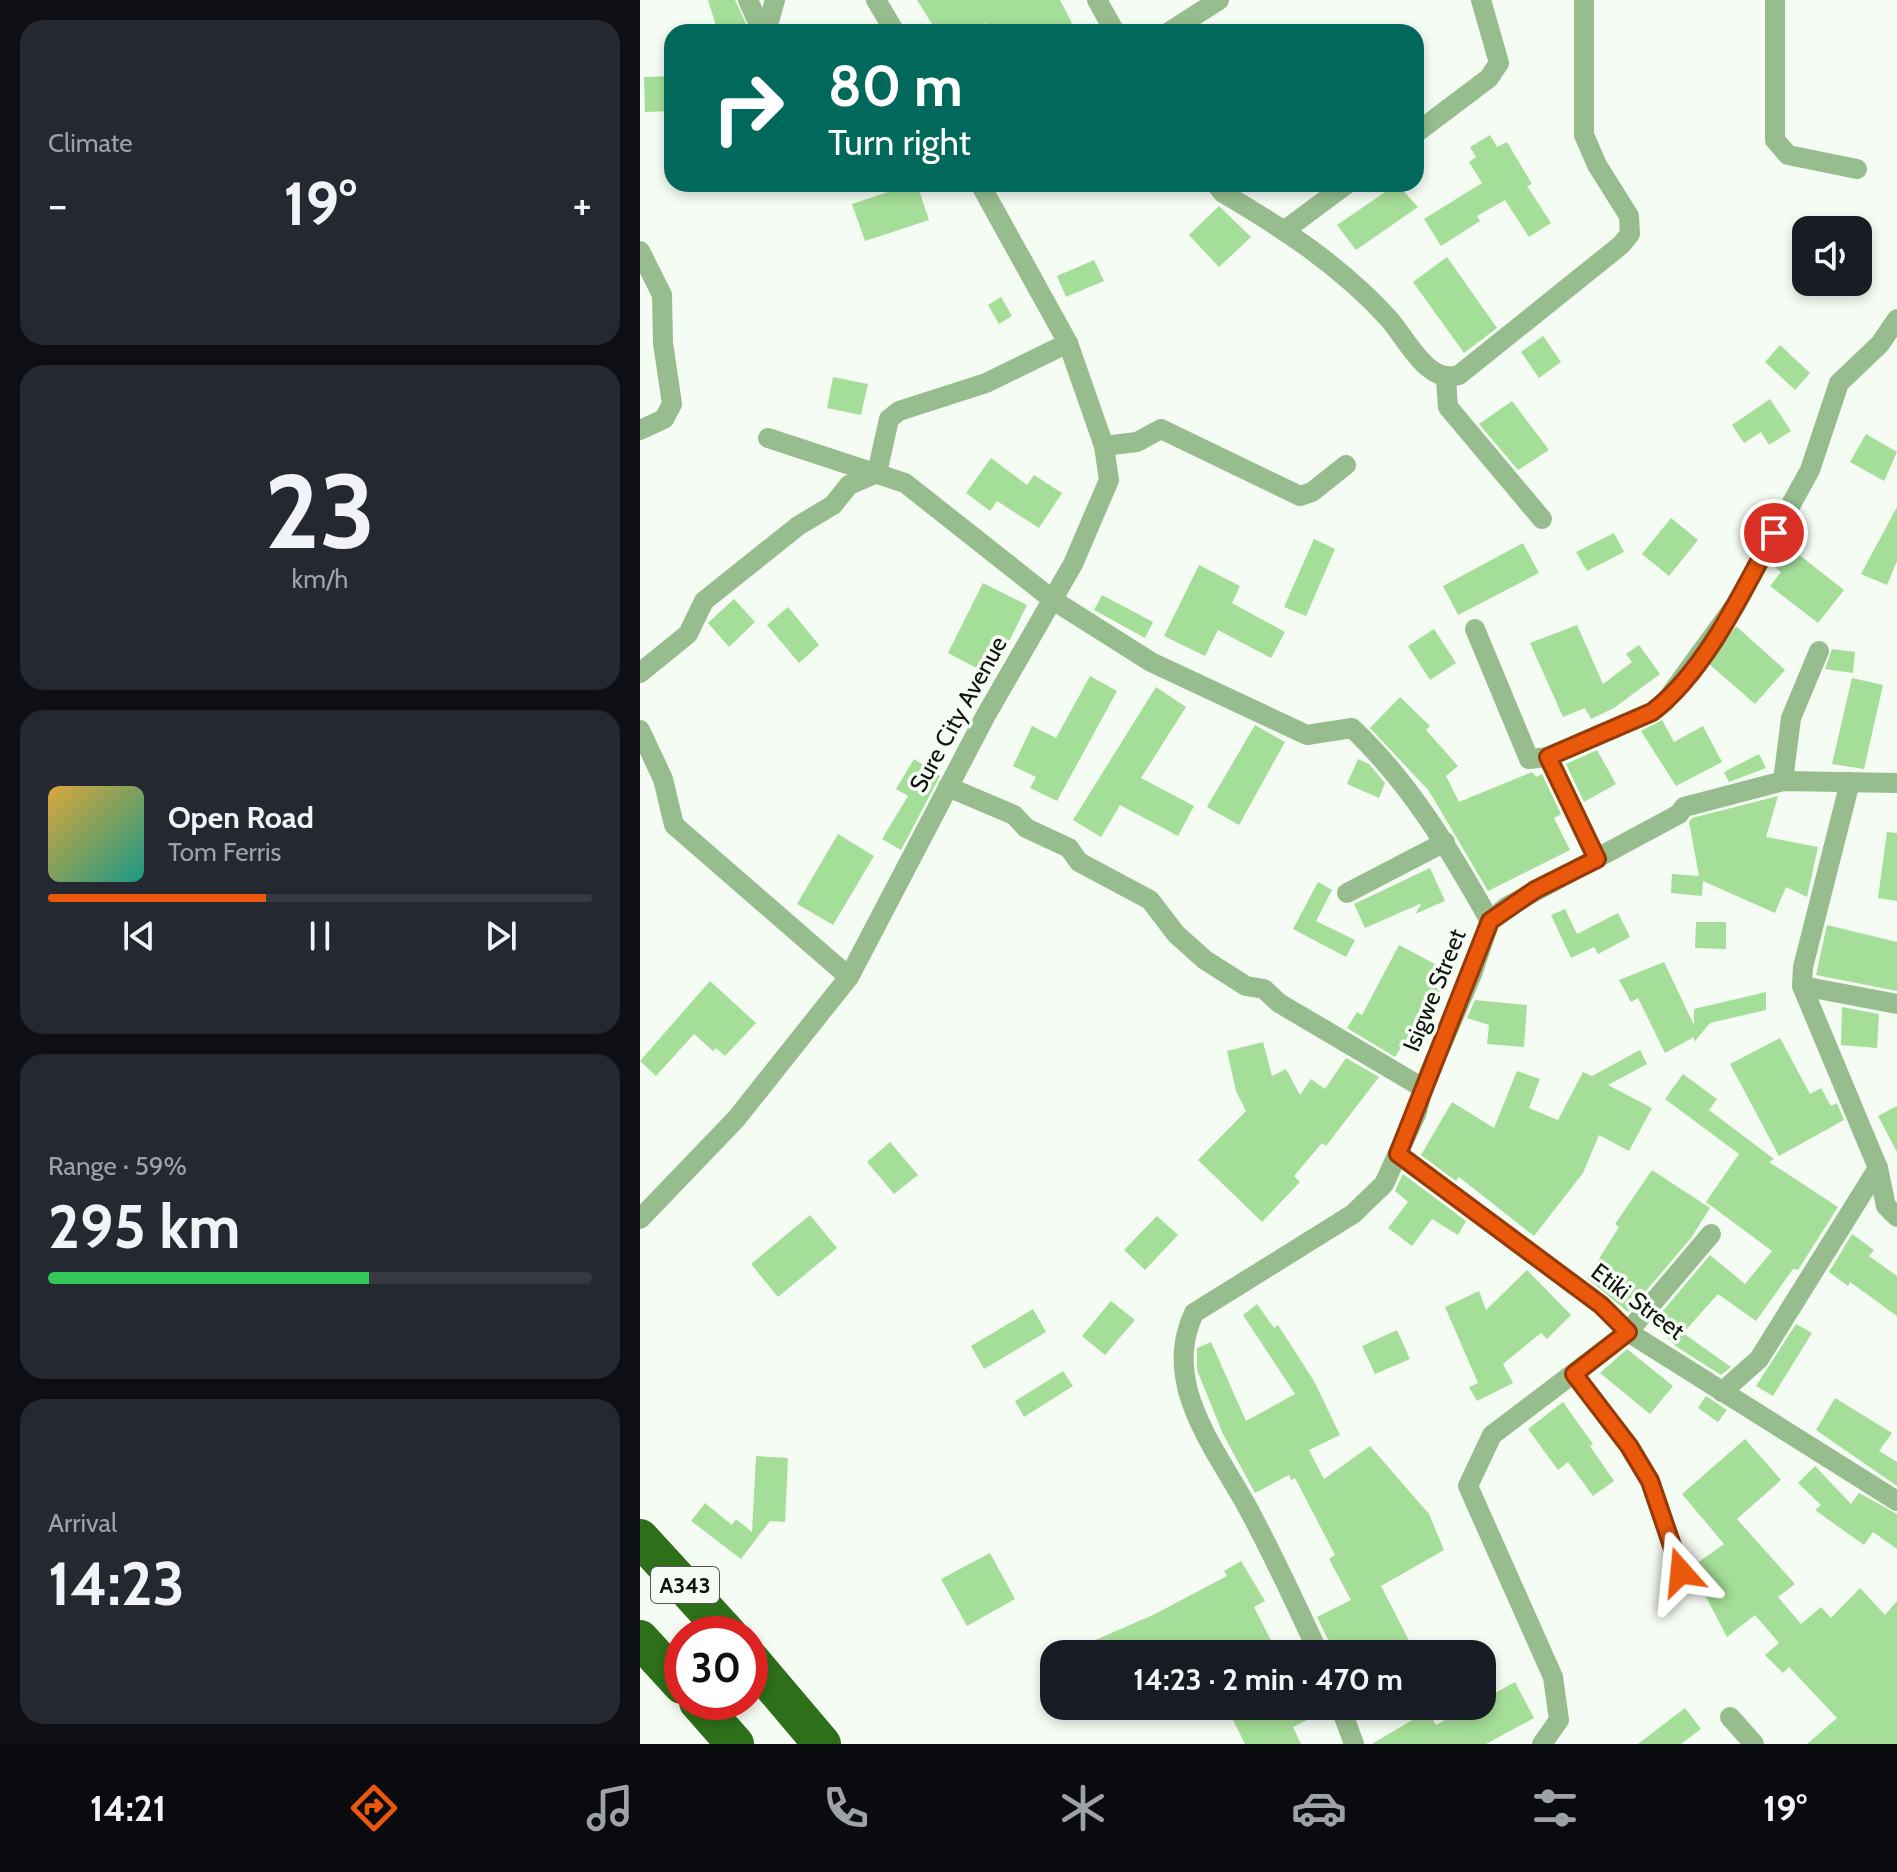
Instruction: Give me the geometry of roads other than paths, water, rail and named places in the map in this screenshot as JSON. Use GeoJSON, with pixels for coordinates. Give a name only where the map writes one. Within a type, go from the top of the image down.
{"type":"FeatureCollection","features":[{"type":"Feature","properties":{"kind":"highway","name":"A343"},"geometry":{"type":"LineString","coordinates":[[640,1538],[712,1616]]}},
{"type":"Feature","properties":{"kind":"highway"},"geometry":{"type":"LineString","coordinates":[[640,1639],[664,1665]]}},
{"type":"Feature","properties":{"kind":"highway"},"geometry":{"type":"LineString","coordinates":[[768,1680],[822,1744]]}},
{"type":"Feature","properties":{"kind":"highway"},"geometry":{"type":"LineString","coordinates":[[714,1720],[735,1744]]}},
{"type":"Feature","properties":{"kind":"street"},"geometry":{"type":"LineString","coordinates":[[757,17],[775,0]]}},
{"type":"Feature","properties":{"kind":"street"},"geometry":{"type":"LineString","coordinates":[[876,0],[890,24]]}},
{"type":"Feature","properties":{"kind":"street"},"geometry":{"type":"LineString","coordinates":[[1097,0],[1110,24]]}},
{"type":"Feature","properties":{"kind":"street"},"geometry":{"type":"LineString","coordinates":[[1182,24],[1219,0]]}},
{"type":"Feature","properties":{"kind":"street"},"geometry":{"type":"LineString","coordinates":[[1424,127],[1489,78],[1499,63],[1481,0]]}},
{"type":"Feature","properties":{"kind":"street"},"geometry":{"type":"LineString","coordinates":[[1222,192],[1285,230],[1358,285],[1411,344],[1431,373],[1446,379],[1459,375],[1621,245],[1630,234],[1629,216],[1597,165],[1584,135],[1584,0]]}},
{"type":"Feature","properties":{"kind":"street"},"geometry":{"type":"LineString","coordinates":[[1775,0],[1775,140],[1788,155],[1857,169]]}},
{"type":"Feature","properties":{"kind":"street","name":"Sure City Avenue"},"geometry":{"type":"LineString","coordinates":[[640,1219],[736,1119],[849,977],[948,787],[1088,536],[1109,480],[1104,446],[1068,343],[984,192]]}},
{"type":"Feature","properties":{"kind":"street"},"geometry":{"type":"LineString","coordinates":[[1285,230],[1336,192]]}},
{"type":"Feature","properties":{"kind":"street"},"geometry":{"type":"LineString","coordinates":[[640,251],[662,295],[662,335],[672,404],[664,419],[640,430]]}},
{"type":"Feature","properties":{"kind":"street"},"geometry":{"type":"LineString","coordinates":[[1475,629],[1525,756],[1533,760],[1548,757],[1652,712],[1688,674],[1736,604],[1810,470],[1839,383],[1880,344],[1897,319]]}},
{"type":"Feature","properties":{"kind":"street"},"geometry":{"type":"LineString","coordinates":[[877,473],[889,419],[899,411],[986,383],[1068,343]]}},
{"type":"Feature","properties":{"kind":"street"},"geometry":{"type":"LineString","coordinates":[[1446,379],[1448,407],[1542,519]]}},
{"type":"Feature","properties":{"kind":"street"},"geometry":{"type":"LineString","coordinates":[[1104,446],[1137,442],[1161,429],[1300,496],[1312,492],[1346,465]]}},
{"type":"Feature","properties":{"kind":"street"},"geometry":{"type":"LineString","coordinates":[[768,438],[905,483],[1053,600],[1151,662],[1307,735],[1352,728],[1391,764],[1445,842],[1490,921]]}},
{"type":"Feature","properties":{"kind":"street"},"geometry":{"type":"LineString","coordinates":[[640,673],[688,634],[704,601],[798,526],[833,505],[849,485],[877,473]]}},
{"type":"Feature","properties":{"kind":"street"},"geometry":{"type":"LineString","coordinates":[[1783,781],[1791,718],[1819,651]]}},
{"type":"Feature","properties":{"kind":"street"},"geometry":{"type":"LineString","coordinates":[[640,730],[663,779],[674,825],[849,977]]}},
{"type":"Feature","properties":{"kind":"street"},"geometry":{"type":"LineString","coordinates":[[1548,757],[1597,859]]}},
{"type":"Feature","properties":{"kind":"street","name":"Isigwe Street"},"geometry":{"type":"LineString","coordinates":[[1312,1640],[1250,1511],[1200,1425],[1183,1356],[1185,1332],[1194,1313],[1371,1200],[1384,1184],[1472,974],[1490,921],[1535,890],[1679,814],[1684,807],[1783,781],[1897,783]]}},
{"type":"Feature","properties":{"kind":"street"},"geometry":{"type":"LineString","coordinates":[[1850,782],[1803,967],[1802,986],[1878,1168],[1886,1206],[1897,1217]]}},
{"type":"Feature","properties":{"kind":"street"},"geometry":{"type":"LineString","coordinates":[[948,787],[1014,815],[1026,828],[1069,848],[1079,862],[1150,900],[1176,934],[1219,971],[1246,986],[1264,989],[1279,1003],[1423,1088]]}},
{"type":"Feature","properties":{"kind":"street"},"geometry":{"type":"LineString","coordinates":[[1347,893],[1445,842]]}},
{"type":"Feature","properties":{"kind":"street"},"geometry":{"type":"LineString","coordinates":[[1802,986],[1897,1004]]}},
{"type":"Feature","properties":{"kind":"street","name":"Etiki Street"},"geometry":{"type":"LineString","coordinates":[[1398,1154],[1601,1305],[1628,1332],[1897,1501]]}},
{"type":"Feature","properties":{"kind":"street"},"geometry":{"type":"LineString","coordinates":[[1722,1392],[1759,1359],[1878,1168]]}},
{"type":"Feature","properties":{"kind":"street"},"geometry":{"type":"LineString","coordinates":[[1542,1744],[1559,1720],[1553,1677],[1468,1486],[1492,1435],[1628,1332],[1711,1234]]}},
{"type":"Feature","properties":{"kind":"street"},"geometry":{"type":"LineString","coordinates":[[1574,1374],[1629,1446],[1650,1481],[1681,1572]]}},
{"type":"Feature","properties":{"kind":"street"},"geometry":{"type":"LineString","coordinates":[[1730,1717],[1754,1744]]}},
{"type":"Feature","properties":{"kind":"street"},"geometry":{"type":"LineString","coordinates":[[1345,1720],[1354,1744]]}}]}
